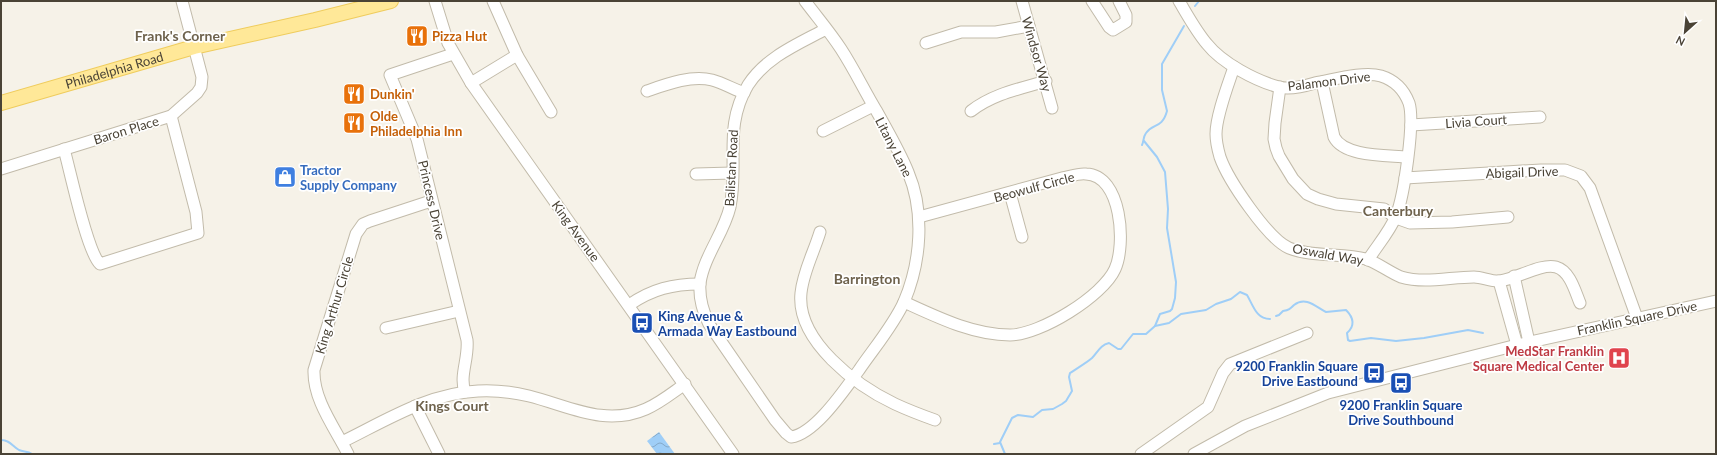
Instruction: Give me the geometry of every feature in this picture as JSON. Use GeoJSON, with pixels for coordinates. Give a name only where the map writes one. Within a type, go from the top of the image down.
{"type":"FeatureCollection","features":[{"type":"Feature","properties":{"kind":"main road","name":"Philadelphia Road"},"geometry":{"type":"LineString","coordinates":[[1,104],[194,47],[315,20],[391,1]]}},
{"type":"Feature","properties":{"kind":"street"},"geometry":{"type":"LineString","coordinates":[[182,1],[194,47]]}},
{"type":"Feature","properties":{"kind":"street","name":"King Avenue"},"geometry":{"type":"LineString","coordinates":[[435,1],[444,33],[471,83],[733,454]]}},
{"type":"Feature","properties":{"kind":"street"},"geometry":{"type":"LineString","coordinates":[[493,1],[517,55],[551,112]]}},
{"type":"Feature","properties":{"kind":"street","name":"Litany Lane"},"geometry":{"type":"LineString","coordinates":[[791,437],[798,436],[805,432],[816,422],[852,378],[883,335],[904,302],[915,265],[918,244],[919,217],[916,195],[909,173],[841,50],[805,1]]}},
{"type":"Feature","properties":{"kind":"street","name":"Windsor Way"},"geometry":{"type":"LineString","coordinates":[[1022,1],[1046,81],[1052,108]]}},
{"type":"Feature","properties":{"kind":"street"},"geometry":{"type":"LineString","coordinates":[[1092,1],[1109,27],[1113,30],[1126,22],[1126,15],[1119,1]]}},
{"type":"Feature","properties":{"kind":"street","name":"Palamon Drive"},"geometry":{"type":"LineString","coordinates":[[1179,1],[1207,46],[1215,54],[1244,73],[1280,87],[1372,75],[1382,76],[1392,81],[1401,89],[1407,98],[1410,110],[1411,125],[1401,203],[1396,218],[1368,260]]}},
{"type":"Feature","properties":{"kind":"street"},"geometry":{"type":"LineString","coordinates":[[926,43],[961,32],[996,32],[1029,26]]}},
{"type":"Feature","properties":{"kind":"street","name":"Balistan Road"},"geometry":{"type":"LineString","coordinates":[[791,437],[775,420],[712,329],[703,308],[700,284],[706,265],[727,217],[731,198],[733,126],[736,109],[755,76],[768,63],[826,28]]}},
{"type":"Feature","properties":{"kind":"street","name":"Baron Place"},"geometry":{"type":"LineString","coordinates":[[1,169],[171,116],[201,88],[202,77],[194,47]]}},
{"type":"Feature","properties":{"kind":"street","name":"Princess Drive"},"geometry":{"type":"LineString","coordinates":[[454,54],[390,75],[417,139],[468,349],[462,381],[465,392]]}},
{"type":"Feature","properties":{"kind":"street"},"geometry":{"type":"LineString","coordinates":[[471,83],[517,55]]}},
{"type":"Feature","properties":{"kind":"street","name":"Oswald Way"},"geometry":{"type":"LineString","coordinates":[[1234,67],[1217,122],[1216,142],[1220,157],[1225,167],[1251,207],[1277,240],[1290,248],[1368,260],[1402,277],[1414,279],[1474,277],[1500,281],[1551,266],[1556,267],[1567,274],[1580,303]]}},
{"type":"Feature","properties":{"kind":"street"},"geometry":{"type":"LineString","coordinates":[[647,91],[679,82],[703,79],[717,82],[744,93]]}},
{"type":"Feature","properties":{"kind":"street"},"geometry":{"type":"LineString","coordinates":[[971,111],[980,104],[997,96],[1046,81]]}},
{"type":"Feature","properties":{"kind":"street"},"geometry":{"type":"LineString","coordinates":[[1322,82],[1336,142],[1341,146],[1357,152],[1407,157]]}},
{"type":"Feature","properties":{"kind":"street"},"geometry":{"type":"LineString","coordinates":[[1280,87],[1275,123],[1276,148],[1278,156],[1300,188],[1307,194],[1336,204],[1379,208],[1389,212],[1396,218],[1417,224],[1508,217]]}},
{"type":"Feature","properties":{"kind":"street"},"geometry":{"type":"LineString","coordinates":[[823,131],[873,106]]}},
{"type":"Feature","properties":{"kind":"street"},"geometry":{"type":"LineString","coordinates":[[64,149],[88,240],[96,261],[100,264],[165,244],[198,233],[196,212],[171,116]]}},
{"type":"Feature","properties":{"kind":"street","name":"Livia Court"},"geometry":{"type":"LineString","coordinates":[[1411,125],[1540,117]]}},
{"type":"Feature","properties":{"kind":"street","name":"Abigail Drive"},"geometry":{"type":"LineString","coordinates":[[1405,178],[1541,170],[1565,170],[1581,176],[1590,188],[1637,318]]}},
{"type":"Feature","properties":{"kind":"street"},"geometry":{"type":"LineString","coordinates":[[696,174],[732,173]]}},
{"type":"Feature","properties":{"kind":"street","name":"Beowulf Circle"},"geometry":{"type":"LineString","coordinates":[[904,302],[956,324],[976,330],[1012,336],[1027,334],[1056,321],[1105,284],[1112,277],[1119,260],[1121,240],[1116,200],[1112,191],[1104,183],[1095,176],[1086,174],[1062,178],[919,217]]}},
{"type":"Feature","properties":{"kind":"street"},"geometry":{"type":"LineString","coordinates":[[1010,193],[1022,237]]}},
{"type":"Feature","properties":{"kind":"street","name":"King Arthur Circle"},"geometry":{"type":"LineString","coordinates":[[348,454],[317,392],[314,379],[314,370],[356,234],[363,224],[431,201]]}},
{"type":"Feature","properties":{"kind":"street"},"geometry":{"type":"LineString","coordinates":[[820,232],[804,278],[801,294],[801,307],[808,328],[832,359],[852,378],[874,393],[895,404],[935,420]]}},
{"type":"Feature","properties":{"kind":"street"},"geometry":{"type":"LineString","coordinates":[[1514,276],[1529,342]]}},
{"type":"Feature","properties":{"kind":"street"},"geometry":{"type":"LineString","coordinates":[[1500,281],[1517,345]]}},
{"type":"Feature","properties":{"kind":"street"},"geometry":{"type":"LineString","coordinates":[[629,305],[639,298],[661,288],[684,284],[700,284]]}},
{"type":"Feature","properties":{"kind":"street","name":"Franklin Square Drive"},"geometry":{"type":"LineString","coordinates":[[1194,454],[1245,426],[1318,396],[1375,380],[1529,342],[1716,301]]}},
{"type":"Feature","properties":{"kind":"street"},"geometry":{"type":"LineString","coordinates":[[386,328],[459,311]]}},
{"type":"Feature","properties":{"kind":"street"},"geometry":{"type":"LineString","coordinates":[[1140,454],[1208,407],[1223,373],[1230,364],[1307,333]]}},
{"type":"Feature","properties":{"kind":"street"},"geometry":{"type":"LineString","coordinates":[[342,442],[416,406],[436,398],[465,392],[511,392],[594,416],[614,417],[646,410],[685,384]]}},
{"type":"Feature","properties":{"kind":"street"},"geometry":{"type":"LineString","coordinates":[[416,406],[439,454]]}},
{"type":"Feature","properties":{"kind":"water"},"geometry":{"type":"Polygon","coordinates":[[[659,432],[675,454],[657,454],[647,441],[659,432]]]}},
{"type":"Feature","properties":{"kind":"waterway"},"geometry":{"type":"LineString","coordinates":[[1195,6],[1199,1]]}},
{"type":"Feature","properties":{"kind":"waterway"},"geometry":{"type":"LineString","coordinates":[[1142,145],[1146,133],[1163,121],[1165,117],[1167,111],[1162,90],[1162,64],[1184,26]]}},
{"type":"Feature","properties":{"kind":"waterway"},"geometry":{"type":"LineString","coordinates":[[1005,454],[1000,442],[1012,418],[1018,415],[1033,417],[1042,410],[1053,409],[1062,404],[1066,401],[1072,391],[1069,377],[1070,373],[1094,356],[1101,347],[1106,344],[1109,343],[1118,349],[1121,349],[1133,334],[1146,334],[1155,326],[1160,314],[1172,309],[1175,298],[1176,282],[1167,228],[1168,209],[1165,172],[1157,157],[1144,141]]}},
{"type":"Feature","properties":{"kind":"waterway"},"geometry":{"type":"LineString","coordinates":[[1155,326],[1169,323],[1181,314],[1206,310],[1216,304],[1231,299],[1240,292],[1247,295],[1253,307],[1261,317],[1270,319]]}},
{"type":"Feature","properties":{"kind":"waterway"},"geometry":{"type":"LineString","coordinates":[[1276,316],[1294,305],[1303,302],[1311,303],[1326,312],[1346,310],[1352,319],[1351,328],[1347,333],[1348,340],[1350,341],[1371,338],[1396,341],[1424,338],[1468,330],[1483,333]]}},
{"type":"Feature","properties":{"kind":"waterway"},"geometry":{"type":"LineString","coordinates":[[1,440],[9,442],[19,450],[32,454]]}},
{"type":"Feature","properties":{"kind":"waterway"},"geometry":{"type":"LineString","coordinates":[[994,444],[1000,443]]}},
{"type":"Feature","properties":{"kind":"place","name":"Pizza Hut"},"geometry":{"type":"Point","coordinates":[417,36]}},
{"type":"Feature","properties":{"kind":"place","name":"Dunkin'"},"geometry":{"type":"Point","coordinates":[354,94]}},
{"type":"Feature","properties":{"kind":"place","name":"Olde Philadelphia Inn"},"geometry":{"type":"Point","coordinates":[354,123]}},
{"type":"Feature","properties":{"kind":"place","name":"Tractor Supply Company"},"geometry":{"type":"Point","coordinates":[285,177]}},
{"type":"Feature","properties":{"kind":"place","name":"King Avenue & Armada Way Eastbound"},"geometry":{"type":"Point","coordinates":[642,323]}},
{"type":"Feature","properties":{"kind":"place","name":"MedStar Franklin Square Medical Center"},"geometry":{"type":"Point","coordinates":[1619,358]}},
{"type":"Feature","properties":{"kind":"place","name":"9200 Franklin Square Drive Eastbound"},"geometry":{"type":"Point","coordinates":[1374,373]}},
{"type":"Feature","properties":{"kind":"place","name":"9200 Franklin Square Drive Southbound"},"geometry":{"type":"Point","coordinates":[1401,383]}},
{"type":"Feature","properties":{"kind":"district","name":"Frank's Corner"},"geometry":{"type":"Point","coordinates":[180,36]}},
{"type":"Feature","properties":{"kind":"district","name":"Canterbury"},"geometry":{"type":"Point","coordinates":[1398,211]}},
{"type":"Feature","properties":{"kind":"district","name":"Barrington"},"geometry":{"type":"Point","coordinates":[867,279]}},
{"type":"Feature","properties":{"kind":"district","name":"Kings Court"},"geometry":{"type":"Point","coordinates":[452,406]}}]}
